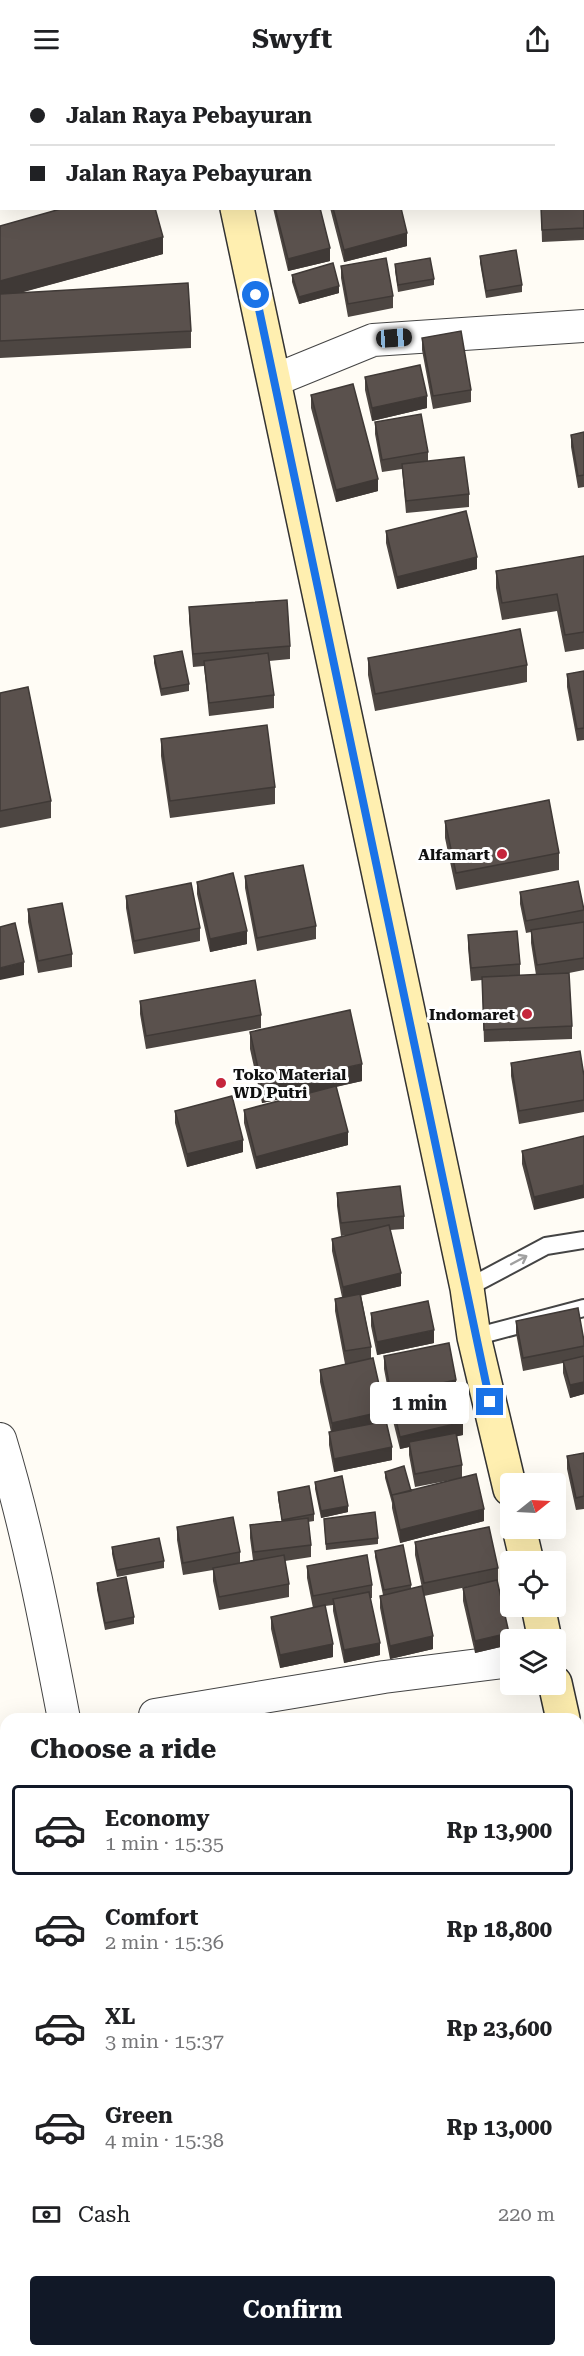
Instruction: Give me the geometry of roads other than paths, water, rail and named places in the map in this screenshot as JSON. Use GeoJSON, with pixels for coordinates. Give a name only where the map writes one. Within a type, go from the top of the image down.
{"type":"FeatureCollection","features":[{"type":"Feature","properties":{"kind":"main road"},"geometry":{"type":"LineString","coordinates":[[237,210],[275,380],[355,772],[467,1288],[474,1337],[506,1473]]}},
{"type":"Feature","properties":{"kind":"main road"},"geometry":{"type":"LineString","coordinates":[[558,1695],[562,1713]]}},
{"type":"Feature","properties":{"kind":"street"},"geometry":{"type":"LineString","coordinates":[[275,380],[373,340],[584,326]]}},
{"type":"Feature","properties":{"kind":"street"},"geometry":{"type":"LineString","coordinates":[[0,1439],[17,1496],[36,1577],[63,1713]]}},
{"type":"Feature","properties":{"kind":"street"},"geometry":{"type":"LineString","coordinates":[[167,1713],[384,1677],[500,1663]]}},
{"type":"Feature","properties":{"kind":"lane"},"geometry":{"type":"LineString","coordinates":[[467,1288],[546,1246],[584,1240]]}},
{"type":"Feature","properties":{"kind":"lane"},"geometry":{"type":"LineString","coordinates":[[474,1337],[584,1308]]}},
{"type":"Feature","properties":{"kind":"place","name":"Alfamart"},"geometry":{"type":"Point","coordinates":[502,854]}},
{"type":"Feature","properties":{"kind":"place","name":"Indomaret"},"geometry":{"type":"Point","coordinates":[527,1014]}},
{"type":"Feature","properties":{"kind":"place","name":"Toko Material WD Putri"},"geometry":{"type":"Point","coordinates":[221,1083]}}]}
